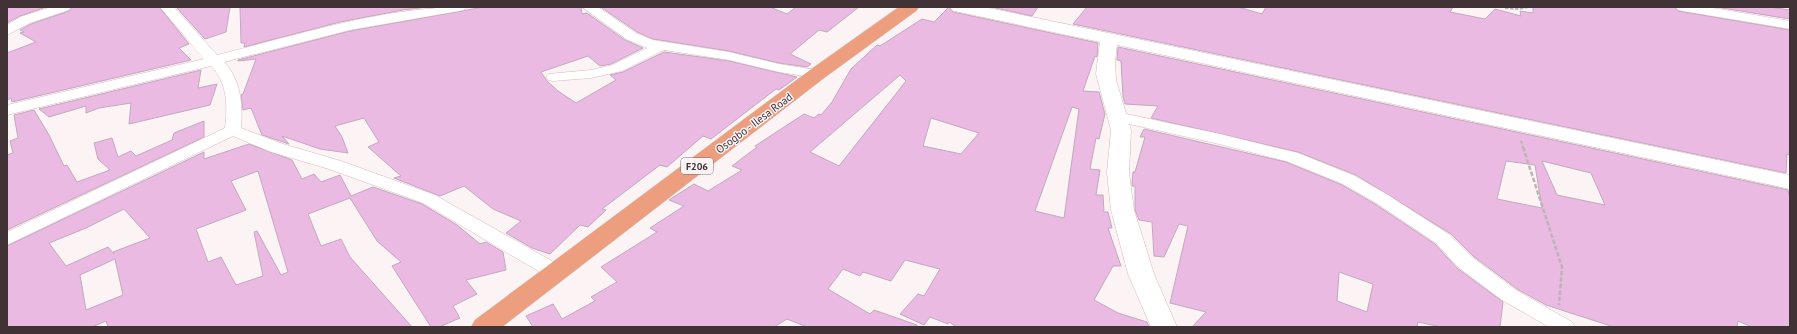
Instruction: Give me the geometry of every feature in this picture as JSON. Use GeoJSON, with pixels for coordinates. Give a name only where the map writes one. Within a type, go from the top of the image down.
{"type":"FeatureCollection","features":[{"type":"Feature","properties":{"kind":"main road","name":"Osogbo - Ilesa Road"},"geometry":{"type":"LineString","coordinates":[[484,327],[818,74],[910,7]]}},
{"type":"Feature","properties":{"kind":"main road"},"geometry":{"type":"LineString","coordinates":[[958,7],[1516,123],[1790,182]]}},
{"type":"Feature","properties":{"kind":"main road"},"geometry":{"type":"LineString","coordinates":[[1110,38],[1105,58],[1108,85],[1121,131],[1118,174],[1128,230],[1155,311],[1164,327]]}},
{"type":"Feature","properties":{"kind":"street"},"geometry":{"type":"LineString","coordinates":[[7,31],[25,20],[64,7]]}},
{"type":"Feature","properties":{"kind":"street"},"geometry":{"type":"LineString","coordinates":[[167,7],[223,70],[230,84],[235,109],[233,130]]}},
{"type":"Feature","properties":{"kind":"street"},"geometry":{"type":"LineString","coordinates":[[7,110],[137,80],[350,26],[459,7]]}},
{"type":"Feature","properties":{"kind":"street"},"geometry":{"type":"LineString","coordinates":[[589,7],[631,36],[660,47],[728,56],[779,68],[818,74]]}},
{"type":"Feature","properties":{"kind":"street"},"geometry":{"type":"LineString","coordinates":[[1683,7],[1790,25]]}},
{"type":"Feature","properties":{"kind":"street"},"geometry":{"type":"LineString","coordinates":[[7,21],[25,20]]}},
{"type":"Feature","properties":{"kind":"street"},"geometry":{"type":"LineString","coordinates":[[553,77],[591,74],[617,68],[660,47]]}},
{"type":"Feature","properties":{"kind":"street"},"geometry":{"type":"LineString","coordinates":[[1117,117],[1220,139],[1292,157],[1349,180],[1382,199],[1443,239],[1465,262],[1509,295],[1561,325]]}},
{"type":"Feature","properties":{"kind":"street"},"geometry":{"type":"LineString","coordinates":[[7,239],[233,130],[277,148],[335,165],[428,199],[557,273]]}},
{"type":"Feature","properties":{"kind":"path"},"geometry":{"type":"LineString","coordinates":[[1505,8],[1518,9],[1529,7]]}},
{"type":"Feature","properties":{"kind":"path"},"geometry":{"type":"LineString","coordinates":[[1516,123],[1562,267],[1561,325]]}},
{"type":"Feature","properties":{"kind":"building"},"geometry":{"type":"Polygon","coordinates":[[[7,7],[46,7],[20,16],[7,23],[7,7]]]}},
{"type":"Feature","properties":{"kind":"building"},"geometry":{"type":"Polygon","coordinates":[[[72,7],[159,7],[189,44],[179,48],[191,60],[12,102],[11,98],[7,100],[7,53],[36,42],[20,33],[24,32],[20,30],[31,24],[69,11],[72,7]]]}},
{"type":"Feature","properties":{"kind":"building"},"geometry":{"type":"Polygon","coordinates":[[[176,7],[230,7],[226,32],[205,39],[176,7]]]}},
{"type":"Feature","properties":{"kind":"building"},"geometry":{"type":"Polygon","coordinates":[[[240,7],[428,7],[403,10],[340,22],[244,47],[245,43],[241,43],[240,7]]]}},
{"type":"Feature","properties":{"kind":"building"},"geometry":{"type":"Polygon","coordinates":[[[484,7],[581,7],[582,14],[587,13],[625,40],[643,48],[611,64],[600,66],[588,56],[541,72],[547,81],[558,91],[576,103],[616,80],[610,75],[623,72],[664,52],[729,61],[797,77],[779,90],[776,89],[711,139],[703,136],[667,167],[660,165],[602,209],[606,210],[588,227],[580,225],[550,254],[532,248],[506,233],[521,221],[493,209],[464,186],[440,196],[394,178],[401,176],[368,147],[379,142],[364,118],[335,126],[342,137],[348,153],[320,149],[282,136],[289,144],[262,135],[251,108],[243,110],[241,95],[243,94],[256,59],[238,60],[350,31],[484,7]]]}},
{"type":"Feature","properties":{"kind":"building"},"geometry":{"type":"Polygon","coordinates":[[[770,7],[787,14],[796,7],[859,7],[827,32],[819,30],[790,54],[811,64],[807,67],[779,63],[729,51],[653,39],[637,32],[602,8],[770,7]]]}},
{"type":"Feature","properties":{"kind":"building"},"geometry":{"type":"Polygon","coordinates":[[[949,7],[953,12],[1098,43],[1097,57],[1095,56],[1083,91],[1099,92],[1105,114],[1099,139],[1096,138],[1090,169],[1100,170],[1096,195],[1103,195],[1104,212],[1108,212],[1112,228],[1108,228],[1121,266],[1113,266],[1094,300],[1118,313],[1147,322],[1149,327],[957,327],[949,322],[948,324],[930,317],[924,325],[900,314],[918,294],[924,296],[940,269],[905,260],[891,281],[863,272],[860,276],[843,269],[828,289],[870,314],[874,310],[917,325],[917,327],[807,327],[787,319],[774,327],[533,327],[526,316],[553,304],[562,319],[595,301],[591,297],[617,282],[601,267],[657,232],[650,228],[684,206],[669,200],[694,184],[708,191],[742,170],[732,166],[757,147],[755,146],[804,114],[814,118],[819,114],[821,115],[832,102],[851,69],[877,45],[880,46],[922,19],[934,22],[949,7]],[[900,75],[810,152],[839,166],[906,81],[900,75]],[[1072,107],[1035,211],[1064,218],[1079,109],[1072,107]],[[931,118],[923,146],[961,154],[979,133],[931,118]]]}},
{"type":"Feature","properties":{"kind":"building"},"geometry":{"type":"Polygon","coordinates":[[[991,7],[1038,7],[1032,16],[991,7]]]}},
{"type":"Feature","properties":{"kind":"building"},"geometry":{"type":"Polygon","coordinates":[[[1087,7],[1238,7],[1262,14],[1266,7],[1453,7],[1450,12],[1485,19],[1495,9],[1521,16],[1520,11],[1533,13],[1533,7],[1675,7],[1678,11],[1790,30],[1790,155],[1787,154],[1786,173],[1073,24],[1087,7]]]}},
{"type":"Feature","properties":{"kind":"building"},"geometry":{"type":"Polygon","coordinates":[[[1716,7],[1769,7],[1790,10],[1790,19],[1716,7]]]}},
{"type":"Feature","properties":{"kind":"building"},"geometry":{"type":"Polygon","coordinates":[[[1118,47],[1788,190],[1790,199],[1790,327],[1752,327],[1738,321],[1737,327],[1614,327],[1546,305],[1517,289],[1473,256],[1451,234],[1356,175],[1298,152],[1151,118],[1158,106],[1125,104],[1123,97],[1121,61],[1117,60],[1118,47]],[[1506,161],[1497,199],[1542,208],[1535,165],[1506,161]],[[1542,161],[1557,195],[1605,205],[1591,173],[1542,161]]]}},
{"type":"Feature","properties":{"kind":"building"},"geometry":{"type":"Polygon","coordinates":[[[201,70],[198,88],[217,84],[210,105],[129,124],[131,103],[99,108],[86,113],[86,106],[49,117],[39,109],[201,70]]]}},
{"type":"Feature","properties":{"kind":"building"},"geometry":{"type":"Polygon","coordinates":[[[34,110],[49,135],[64,166],[67,165],[77,182],[110,170],[98,159],[94,143],[112,138],[118,157],[131,151],[136,156],[172,140],[174,133],[204,121],[204,137],[7,230],[7,155],[13,153],[10,141],[18,138],[14,115],[34,110]]]}},
{"type":"Feature","properties":{"kind":"building"},"geometry":{"type":"Polygon","coordinates":[[[1144,129],[1286,162],[1342,185],[1375,204],[1435,244],[1457,268],[1503,302],[1500,327],[1441,327],[1418,322],[1417,327],[1192,327],[1206,312],[1170,303],[1188,226],[1179,224],[1164,257],[1154,256],[1152,222],[1139,220],[1135,210],[1135,186],[1132,186],[1133,172],[1135,172],[1145,137],[1140,137],[1144,129]],[[1339,272],[1337,301],[1367,312],[1373,284],[1339,272]]]}},
{"type":"Feature","properties":{"kind":"building"},"geometry":{"type":"Polygon","coordinates":[[[249,144],[292,160],[302,179],[314,174],[321,182],[340,175],[351,196],[373,187],[422,204],[457,225],[480,244],[486,242],[503,252],[506,270],[466,280],[477,294],[453,306],[460,318],[439,327],[431,327],[392,266],[401,262],[377,241],[350,198],[308,214],[321,246],[341,239],[350,257],[412,327],[108,327],[106,321],[92,327],[7,327],[7,246],[204,152],[204,159],[249,144]],[[258,171],[231,181],[246,210],[196,229],[208,262],[221,257],[236,285],[263,276],[254,232],[257,231],[281,275],[288,272],[258,171]],[[124,209],[86,228],[49,243],[66,266],[108,247],[114,254],[113,252],[150,238],[124,209]],[[115,259],[80,275],[86,310],[123,295],[115,259]]]}}]}
